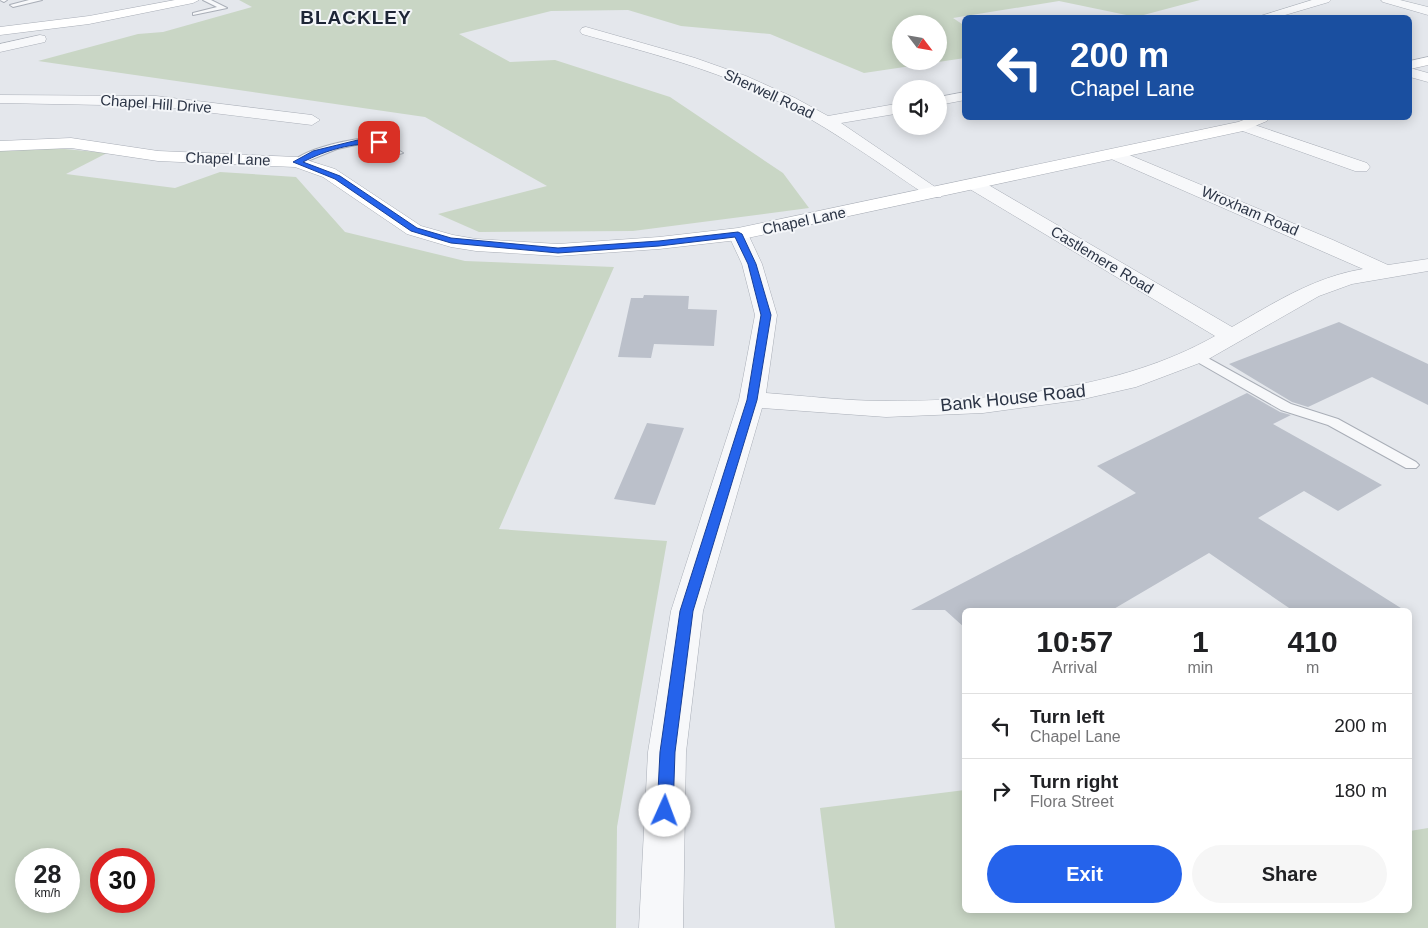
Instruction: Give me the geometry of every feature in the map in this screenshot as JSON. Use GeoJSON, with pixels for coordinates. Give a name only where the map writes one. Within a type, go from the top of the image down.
{"type":"FeatureCollection","features":[{"type":"Feature","properties":{"kind":"street"},"geometry":{"type":"LineString","coordinates":[[0,31],[90,20],[193,0]]}},
{"type":"Feature","properties":{"kind":"street"},"geometry":{"type":"LineString","coordinates":[[1271,15],[1325,0]]}},
{"type":"Feature","properties":{"kind":"street"},"geometry":{"type":"LineString","coordinates":[[1387,0],[1428,11]]}},
{"type":"Feature","properties":{"kind":"street"},"geometry":{"type":"LineString","coordinates":[[25,28],[25,30],[52,45]]}},
{"type":"Feature","properties":{"kind":"street","name":"Sherwell Road"},"geometry":{"type":"LineString","coordinates":[[586,31],[702,65],[750,82],[826,121],[935,192]]}},
{"type":"Feature","properties":{"kind":"street"},"geometry":{"type":"LineString","coordinates":[[0,48],[40,39]]}},
{"type":"Feature","properties":{"kind":"street"},"geometry":{"type":"LineString","coordinates":[[1412,65],[1428,61]]}},
{"type":"Feature","properties":{"kind":"street"},"geometry":{"type":"LineString","coordinates":[[1412,73],[1428,78]]}},
{"type":"Feature","properties":{"kind":"street"},"geometry":{"type":"LineString","coordinates":[[947,99],[962,97]]}},
{"type":"Feature","properties":{"kind":"street","name":"Chapel Hill Drive"},"geometry":{"type":"LineString","coordinates":[[0,99],[156,100],[312,120]]}},
{"type":"Feature","properties":{"kind":"street"},"geometry":{"type":"LineString","coordinates":[[826,121],[892,110]]}},
{"type":"Feature","properties":{"kind":"street","name":"Chapel Lane"},"geometry":{"type":"LineString","coordinates":[[0,146],[71,143],[158,156],[297,162],[338,178],[414,230],[451,241],[558,250],[659,244],[738,234],[1243,126],[1256,120]]}},
{"type":"Feature","properties":{"kind":"street"},"geometry":{"type":"LineString","coordinates":[[1243,126],[1361,167]]}},
{"type":"Feature","properties":{"kind":"street","name":"Wroxham Road"},"geometry":{"type":"LineString","coordinates":[[1115,154],[1326,244],[1383,271]]}},
{"type":"Feature","properties":{"kind":"street","name":"Castlemere Road"},"geometry":{"type":"LineString","coordinates":[[974,184],[1231,336]]}},
{"type":"Feature","properties":{"kind":"street"},"geometry":{"type":"LineString","coordinates":[[661,928],[667,752],[687,611],[752,400],[766,315],[752,264],[738,234]]}},
{"type":"Feature","properties":{"kind":"street","name":"Bank House Road"},"geometry":{"type":"LineString","coordinates":[[752,400],[886,409],[983,405],[1054,398],[1127,382],[1197,356],[1312,292],[1348,278],[1428,264]]}},
{"type":"Feature","properties":{"kind":"lane"},"geometry":{"type":"LineString","coordinates":[[2,0],[16,8]]}},
{"type":"Feature","properties":{"kind":"lane"},"geometry":{"type":"LineString","coordinates":[[5,9],[16,8],[39,0]]}},
{"type":"Feature","properties":{"kind":"lane"},"geometry":{"type":"LineString","coordinates":[[195,14],[224,8],[206,0]]}},
{"type":"Feature","properties":{"kind":"lane"},"geometry":{"type":"LineString","coordinates":[[297,162],[315,153],[366,140],[379,142],[398,153]]}},
{"type":"Feature","properties":{"kind":"lane"},"geometry":{"type":"LineString","coordinates":[[1197,356],[1286,407],[1333,422],[1411,465]]}},
{"type":"Feature","properties":{"kind":"green space"},"geometry":{"type":"Polygon","coordinates":[[[239,0],[1200,0],[1144,15],[1126,15],[1059,1],[962,15],[953,18],[962,24],[962,58],[948,61],[948,15],[892,15],[892,69],[864,73],[770,34],[681,26],[628,10],[551,11],[459,34],[510,62],[555,60],[670,97],[783,173],[809,208],[633,231],[479,232],[438,214],[547,186],[425,117],[38,61],[138,34],[163,32],[252,7],[239,0]]]}},
{"type":"Feature","properties":{"kind":"green space"},"geometry":{"type":"Polygon","coordinates":[[[54,148],[107,153],[66,174],[175,188],[220,172],[296,177],[345,232],[465,261],[614,267],[499,529],[667,541],[617,827],[616,928],[0,928],[0,151],[54,148]]]}},
{"type":"Feature","properties":{"kind":"green space"},"geometry":{"type":"Polygon","coordinates":[[[962,790],[962,913],[1412,913],[1412,831],[1428,828],[1428,928],[835,928],[820,808],[962,790]]]}},
{"type":"Feature","properties":{"kind":"building"},"geometry":{"type":"Polygon","coordinates":[[[644,295],[689,296],[688,309],[717,310],[714,346],[654,344],[651,358],[618,357],[631,298],[643,298],[644,295]]]}},
{"type":"Feature","properties":{"kind":"building"},"geometry":{"type":"Polygon","coordinates":[[[1339,322],[1428,364],[1428,405],[1372,377],[1308,407],[1292,402],[1229,364],[1339,322]]]}},
{"type":"Feature","properties":{"kind":"building"},"geometry":{"type":"Polygon","coordinates":[[[1247,393],[1280,412],[1291,415],[1273,424],[1382,485],[1338,511],[1304,491],[1258,518],[1401,608],[1289,608],[1209,553],[1115,608],[962,608],[962,625],[945,610],[911,610],[1136,493],[1097,466],[1247,393]]]}},
{"type":"Feature","properties":{"kind":"building"},"geometry":{"type":"Polygon","coordinates":[[[647,423],[684,428],[655,505],[614,499],[647,423]]]}},
{"type":"Feature","properties":{"kind":"district","name":"BLACKLEY"},"geometry":{"type":"Point","coordinates":[356,17]}},
{"type":"Feature","properties":{"kind":"route"},"geometry":{"type":"LineString","coordinates":[[379,142],[366,140],[315,153],[297,162],[317,168],[338,178],[414,230],[451,241],[514,248],[558,250],[659,244],[738,234],[752,264],[766,315],[752,400],[687,611],[667,752],[665,811]]}}]}
